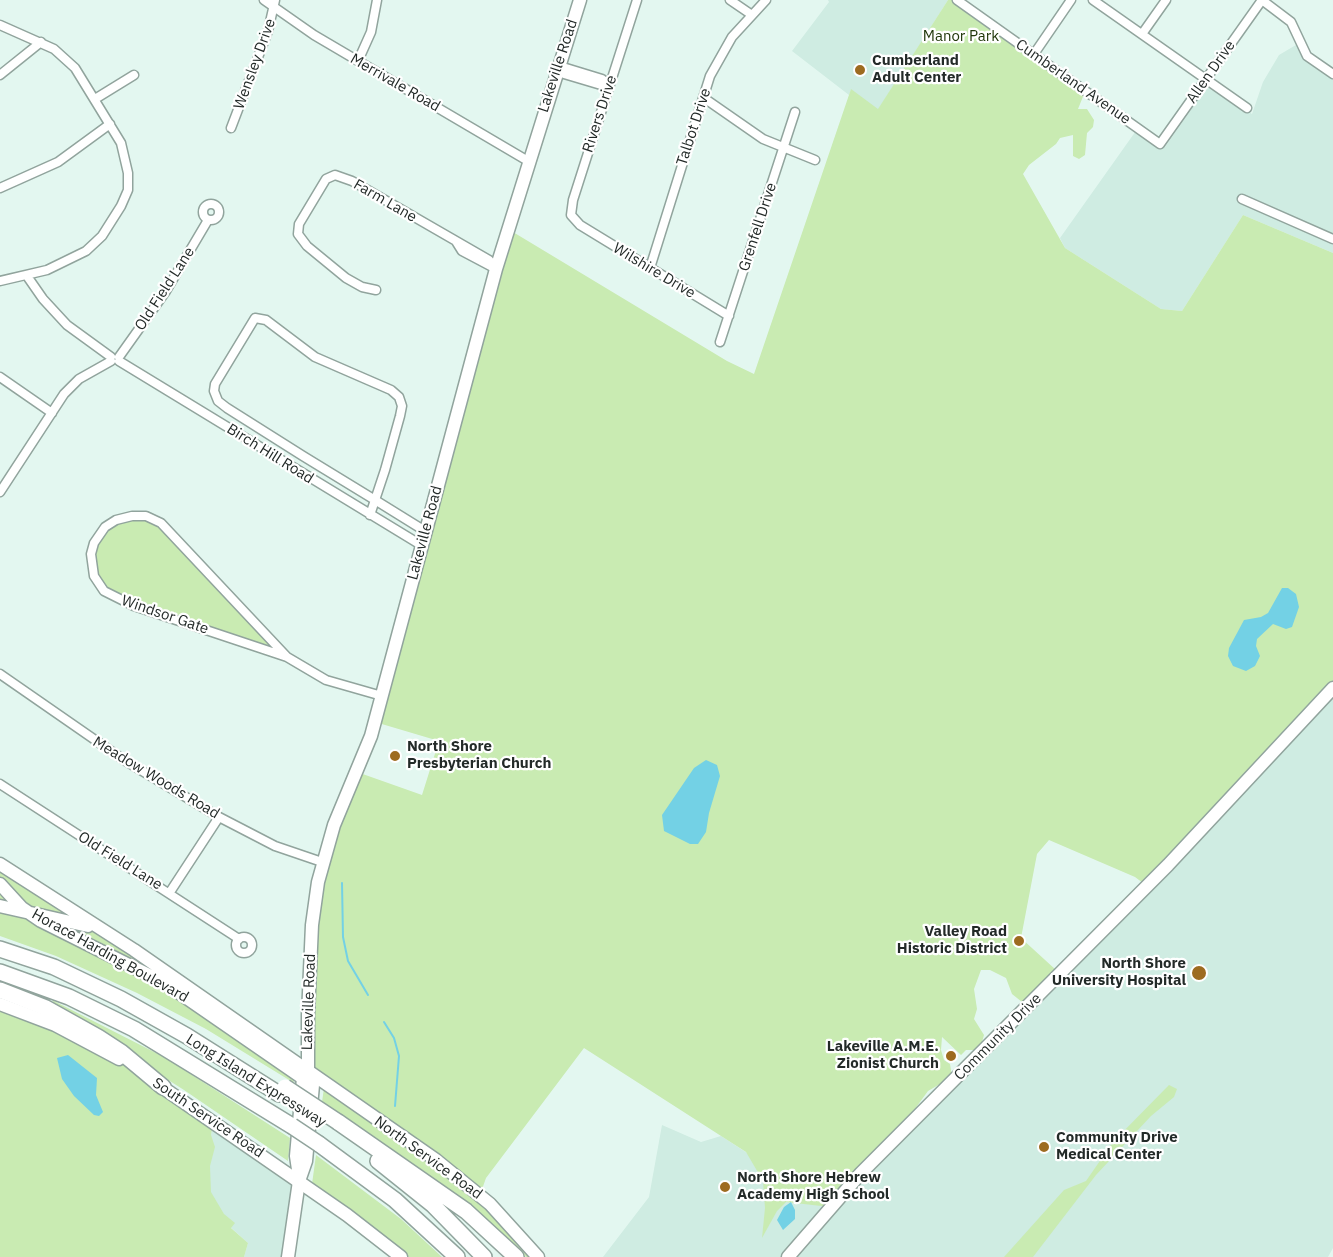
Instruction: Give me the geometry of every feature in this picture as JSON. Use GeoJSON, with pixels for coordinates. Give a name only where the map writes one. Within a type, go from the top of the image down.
{"type":"FeatureCollection","features":[{"type":"Feature","properties":{"kind":"highway","name":"Long Island Expressway"},"geometry":{"type":"LineString","coordinates":[[0,949],[54,968],[106,992],[282,1090],[335,1125],[414,1189],[484,1257]]}},
{"type":"Feature","properties":{"kind":"highway","name":"Long Island Expressway"},"geometry":{"type":"LineString","coordinates":[[0,972],[69,997],[177,1054],[319,1144],[395,1200],[457,1257]]}},
{"type":"Feature","properties":{"kind":"highway"},"geometry":{"type":"LineString","coordinates":[[0,990],[46,1008],[85,1029],[121,1052],[163,1087]]}},
{"type":"Feature","properties":{"kind":"highway"},"geometry":{"type":"LineString","coordinates":[[335,1125],[466,1211],[516,1257]]}},
{"type":"Feature","properties":{"kind":"main road","name":"Lakeville Road"},"geometry":{"type":"LineString","coordinates":[[288,1257],[299,1181],[306,1161],[312,925],[315,894],[322,862],[337,816],[371,736],[496,269],[580,0]]}},
{"type":"Feature","properties":{"kind":"main road","name":"Community Drive"},"geometry":{"type":"LineString","coordinates":[[788,1257],[867,1167],[1168,865],[1333,688]]}},
{"type":"Feature","properties":{"kind":"main road","name":"Horace Harding Boulevard"},"geometry":{"type":"LineString","coordinates":[[0,864],[106,934],[308,1078]]}},
{"type":"Feature","properties":{"kind":"main road","name":"Horace Harding Boulevard"},"geometry":{"type":"LineString","coordinates":[[0,884],[27,912],[49,926],[165,983],[308,1078]]}},
{"type":"Feature","properties":{"kind":"main road"},"geometry":{"type":"LineString","coordinates":[[0,906],[74,921],[106,934]]}},
{"type":"Feature","properties":{"kind":"main road","name":"South Service Road"},"geometry":{"type":"LineString","coordinates":[[0,1004],[78,1036],[163,1087],[299,1181],[401,1257]]}},
{"type":"Feature","properties":{"kind":"main road","name":"North Service Road"},"geometry":{"type":"LineString","coordinates":[[308,1078],[456,1175],[500,1214],[538,1257]]}},
{"type":"Feature","properties":{"kind":"street","name":"Merrivale Road"},"geometry":{"type":"LineString","coordinates":[[264,0],[275,4],[314,35],[528,161]]}},
{"type":"Feature","properties":{"kind":"street"},"geometry":{"type":"LineString","coordinates":[[358,61],[371,32],[377,0]]}},
{"type":"Feature","properties":{"kind":"street","name":"Rivers Drive"},"geometry":{"type":"LineString","coordinates":[[580,225],[571,215],[571,207],[637,0]]}},
{"type":"Feature","properties":{"kind":"street"},"geometry":{"type":"LineString","coordinates":[[730,0],[752,15]]}},
{"type":"Feature","properties":{"kind":"street","name":"Talbot Drive"},"geometry":{"type":"LineString","coordinates":[[650,268],[710,76],[723,50],[766,0]]}},
{"type":"Feature","properties":{"kind":"street","name":"Cumberland Avenue"},"geometry":{"type":"LineString","coordinates":[[957,0],[1161,144]]}},
{"type":"Feature","properties":{"kind":"street"},"geometry":{"type":"LineString","coordinates":[[1034,54],[1071,0]]}},
{"type":"Feature","properties":{"kind":"street"},"geometry":{"type":"LineString","coordinates":[[1093,0],[1247,108]]}},
{"type":"Feature","properties":{"kind":"street"},"geometry":{"type":"LineString","coordinates":[[1142,34],[1166,0]]}},
{"type":"Feature","properties":{"kind":"street"},"geometry":{"type":"LineString","coordinates":[[1262,0],[1292,22],[1307,56],[1333,74]]}},
{"type":"Feature","properties":{"kind":"street","name":"Allen Drive"},"geometry":{"type":"LineString","coordinates":[[1161,144],[1262,0]]}},
{"type":"Feature","properties":{"kind":"street","name":"Wensley Drive"},"geometry":{"type":"LineString","coordinates":[[231,128],[251,80],[275,4]]}},
{"type":"Feature","properties":{"kind":"street"},"geometry":{"type":"LineString","coordinates":[[0,25],[41,42],[70,63],[95,99],[120,142],[128,173],[128,190],[121,206],[102,236],[86,251],[61,265],[27,276],[0,281]]}},
{"type":"Feature","properties":{"kind":"street"},"geometry":{"type":"LineString","coordinates":[[0,75],[41,42]]}},
{"type":"Feature","properties":{"kind":"street"},"geometry":{"type":"LineString","coordinates":[[558,68],[566,68],[609,84]]}},
{"type":"Feature","properties":{"kind":"street"},"geometry":{"type":"LineString","coordinates":[[95,99],[134,75]]}},
{"type":"Feature","properties":{"kind":"street"},"geometry":{"type":"LineString","coordinates":[[704,98],[763,140],[782,149],[815,159]]}},
{"type":"Feature","properties":{"kind":"street","name":"Grenfell Drive"},"geometry":{"type":"LineString","coordinates":[[720,342],[795,112]]}},
{"type":"Feature","properties":{"kind":"street"},"geometry":{"type":"LineString","coordinates":[[0,188],[58,162],[110,124]]}},
{"type":"Feature","properties":{"kind":"street","name":"Farm Lane"},"geometry":{"type":"LineString","coordinates":[[376,290],[362,287],[346,278],[307,246],[298,234],[299,224],[326,179],[342,176],[457,243],[462,251],[496,269]]}},
{"type":"Feature","properties":{"kind":"street"},"geometry":{"type":"LineString","coordinates":[[1242,200],[1333,239]]}},
{"type":"Feature","properties":{"kind":"street","name":"Old Field Lane"},"geometry":{"type":"LineString","coordinates":[[0,492],[64,394],[80,379],[115,359],[166,291],[208,220]]}},
{"type":"Feature","properties":{"kind":"street","name":"Wilshire Drive"},"geometry":{"type":"LineString","coordinates":[[580,225],[729,316]]}},
{"type":"Feature","properties":{"kind":"street","name":"Birch Hill Road"},"geometry":{"type":"LineString","coordinates":[[27,276],[43,299],[67,325],[115,359],[421,545]]}},
{"type":"Feature","properties":{"kind":"street"},"geometry":{"type":"LineString","coordinates":[[370,515],[375,500],[400,416],[402,406],[399,397],[391,390],[315,357],[266,320],[257,317],[247,329],[218,378],[214,391],[218,400],[227,408],[375,500],[425,531]]}},
{"type":"Feature","properties":{"kind":"street"},"geometry":{"type":"LineString","coordinates":[[0,377],[52,413]]}},
{"type":"Feature","properties":{"kind":"street"},"geometry":{"type":"LineString","coordinates":[[0,384],[15,387]]}},
{"type":"Feature","properties":{"kind":"street","name":"Windsor Gate"},"geometry":{"type":"LineString","coordinates":[[287,657],[161,523],[146,516],[126,517],[116,520],[99,533],[94,543],[92,564],[97,582],[110,596],[287,657],[335,684],[382,696]]}},
{"type":"Feature","properties":{"kind":"street","name":"Meadow Woods Road"},"geometry":{"type":"LineString","coordinates":[[0,674],[124,760],[219,817],[275,846],[322,862]]}},
{"type":"Feature","properties":{"kind":"street","name":"Old Field Lane"},"geometry":{"type":"LineString","coordinates":[[0,784],[170,892],[239,939]]}},
{"type":"Feature","properties":{"kind":"street"},"geometry":{"type":"LineString","coordinates":[[170,892],[219,817]]}},
{"type":"Feature","properties":{"kind":"shaded area","name":"Cumberland Adult Center"},"geometry":{"type":"Polygon","coordinates":[[[828,0],[948,0],[878,110],[851,90],[849,95],[792,51],[829,2],[828,0]]]}},
{"type":"Feature","properties":{"kind":"shaded area"},"geometry":{"type":"Polygon","coordinates":[[[1301,42],[1305,53],[1333,74],[1333,253],[1243,215],[1182,311],[1161,309],[1065,248],[1060,238],[1138,128],[1165,147],[1209,84],[1252,114],[1263,82],[1279,55],[1301,42]]]}},
{"type":"Feature","properties":{"kind":"shaded area","name":"North Shore University Hospital"},"geometry":{"type":"Polygon","coordinates":[[[1333,688],[1333,1248],[1328,1257],[603,1257],[649,1197],[662,1125],[701,1142],[721,1136],[830,1207],[890,1143],[941,1102],[947,1089],[1333,688]]]}},
{"type":"Feature","properties":{"kind":"shaded area"},"geometry":{"type":"Polygon","coordinates":[[[213,1124],[300,1184],[289,1257],[244,1257],[248,1243],[227,1224],[203,1178],[213,1124]]]}},
{"type":"Feature","properties":{"kind":"green space","name":"Manor Park"},"geometry":{"type":"Polygon","coordinates":[[[948,0],[957,0],[1084,94],[1078,109],[1087,109],[1094,120],[1093,127],[1087,133],[1085,155],[1079,159],[1073,156],[1073,135],[1060,138],[1056,144],[1029,165],[1023,174],[1065,248],[1161,309],[1182,311],[1243,215],[1333,253],[1333,688],[1147,886],[1135,877],[1049,840],[1037,854],[1021,938],[1056,970],[1022,1002],[1012,994],[1006,978],[990,970],[981,970],[974,989],[977,1009],[974,1019],[984,1035],[982,1042],[974,1050],[966,1050],[961,1055],[942,1037],[941,1050],[944,1060],[950,1064],[952,1077],[928,1091],[890,1143],[830,1207],[786,1202],[777,1211],[762,1238],[765,1208],[763,1181],[746,1152],[584,1048],[486,1178],[480,1195],[308,1071],[315,894],[357,772],[422,795],[439,741],[375,722],[508,229],[727,361],[754,374],[851,89],[878,109],[948,0]]]}},
{"type":"Feature","properties":{"kind":"green space"},"geometry":{"type":"Polygon","coordinates":[[[154,519],[287,657],[110,596],[92,564],[99,533],[116,520],[154,519]]]}},
{"type":"Feature","properties":{"kind":"green space"},"geometry":{"type":"Polygon","coordinates":[[[0,864],[170,976],[143,971],[0,906],[0,864]]]}},
{"type":"Feature","properties":{"kind":"green space"},"geometry":{"type":"Polygon","coordinates":[[[0,910],[23,915],[173,992],[293,1077],[294,1083],[206,1029],[137,993],[56,956],[0,936],[0,910]]]}},
{"type":"Feature","properties":{"kind":"green space"},"geometry":{"type":"Polygon","coordinates":[[[52,1000],[164,1057],[290,1138],[288,1161],[184,1090],[58,1010],[52,1000]]]}},
{"type":"Feature","properties":{"kind":"green space"},"geometry":{"type":"Polygon","coordinates":[[[0,1006],[89,1043],[213,1124],[211,1135],[215,1147],[210,1166],[211,1192],[224,1214],[235,1223],[231,1228],[248,1243],[244,1257],[0,1257],[0,1006]]]}},
{"type":"Feature","properties":{"kind":"green space"},"geometry":{"type":"Polygon","coordinates":[[[1169,1085],[1177,1089],[1174,1097],[1151,1116],[1096,1175],[1033,1257],[1004,1257],[1064,1190],[1086,1181],[1113,1142],[1169,1085]]]}},
{"type":"Feature","properties":{"kind":"green space"},"geometry":{"type":"Polygon","coordinates":[[[324,1088],[433,1164],[480,1201],[532,1257],[526,1257],[494,1226],[454,1194],[322,1102],[324,1088]]]}},
{"type":"Feature","properties":{"kind":"green space"},"geometry":{"type":"Polygon","coordinates":[[[316,1155],[401,1219],[442,1257],[409,1257],[369,1223],[312,1184],[316,1155]]]}},
{"type":"Feature","properties":{"kind":"water"},"geometry":{"type":"Polygon","coordinates":[[[1282,588],[1288,588],[1296,594],[1299,607],[1292,627],[1286,629],[1273,624],[1257,639],[1256,646],[1260,656],[1255,666],[1246,671],[1233,666],[1228,656],[1229,648],[1244,620],[1261,617],[1268,613],[1282,588]]]}},
{"type":"Feature","properties":{"kind":"water"},"geometry":{"type":"Polygon","coordinates":[[[706,760],[717,765],[720,776],[706,832],[698,844],[690,844],[664,831],[662,815],[694,768],[706,760]]]}},
{"type":"Feature","properties":{"kind":"water"},"geometry":{"type":"Polygon","coordinates":[[[68,1055],[97,1078],[96,1095],[103,1112],[99,1116],[94,1115],[74,1096],[62,1079],[57,1058],[68,1055]]]}},
{"type":"Feature","properties":{"kind":"water"},"geometry":{"type":"Polygon","coordinates":[[[791,1202],[795,1210],[795,1219],[783,1230],[777,1220],[784,1207],[791,1202]]]}},
{"type":"Feature","properties":{"kind":"waterway"},"geometry":{"type":"LineString","coordinates":[[342,883],[343,937],[348,961],[368,995]]}},
{"type":"Feature","properties":{"kind":"waterway"},"geometry":{"type":"LineString","coordinates":[[384,1022],[394,1038],[399,1056],[395,1106]]}},
{"type":"Feature","properties":{"kind":"place","name":"Cumberland Adult Center"},"geometry":{"type":"Point","coordinates":[860,70]}},
{"type":"Feature","properties":{"kind":"place","name":"North Shore Presbyterian Church"},"geometry":{"type":"Point","coordinates":[395,756]}},
{"type":"Feature","properties":{"kind":"place","name":"Valley Road Historic District"},"geometry":{"type":"Point","coordinates":[1019,941]}},
{"type":"Feature","properties":{"kind":"place","name":"North Shore University Hospital"},"geometry":{"type":"Point","coordinates":[1199,973]}},
{"type":"Feature","properties":{"kind":"place","name":"Lakeville A.M.E. Zionist Church"},"geometry":{"type":"Point","coordinates":[951,1056]}},
{"type":"Feature","properties":{"kind":"place","name":"Community Drive Medical Center"},"geometry":{"type":"Point","coordinates":[1044,1147]}},
{"type":"Feature","properties":{"kind":"place","name":"North Shore Hebrew Academy High School"},"geometry":{"type":"Point","coordinates":[725,1187]}}]}
